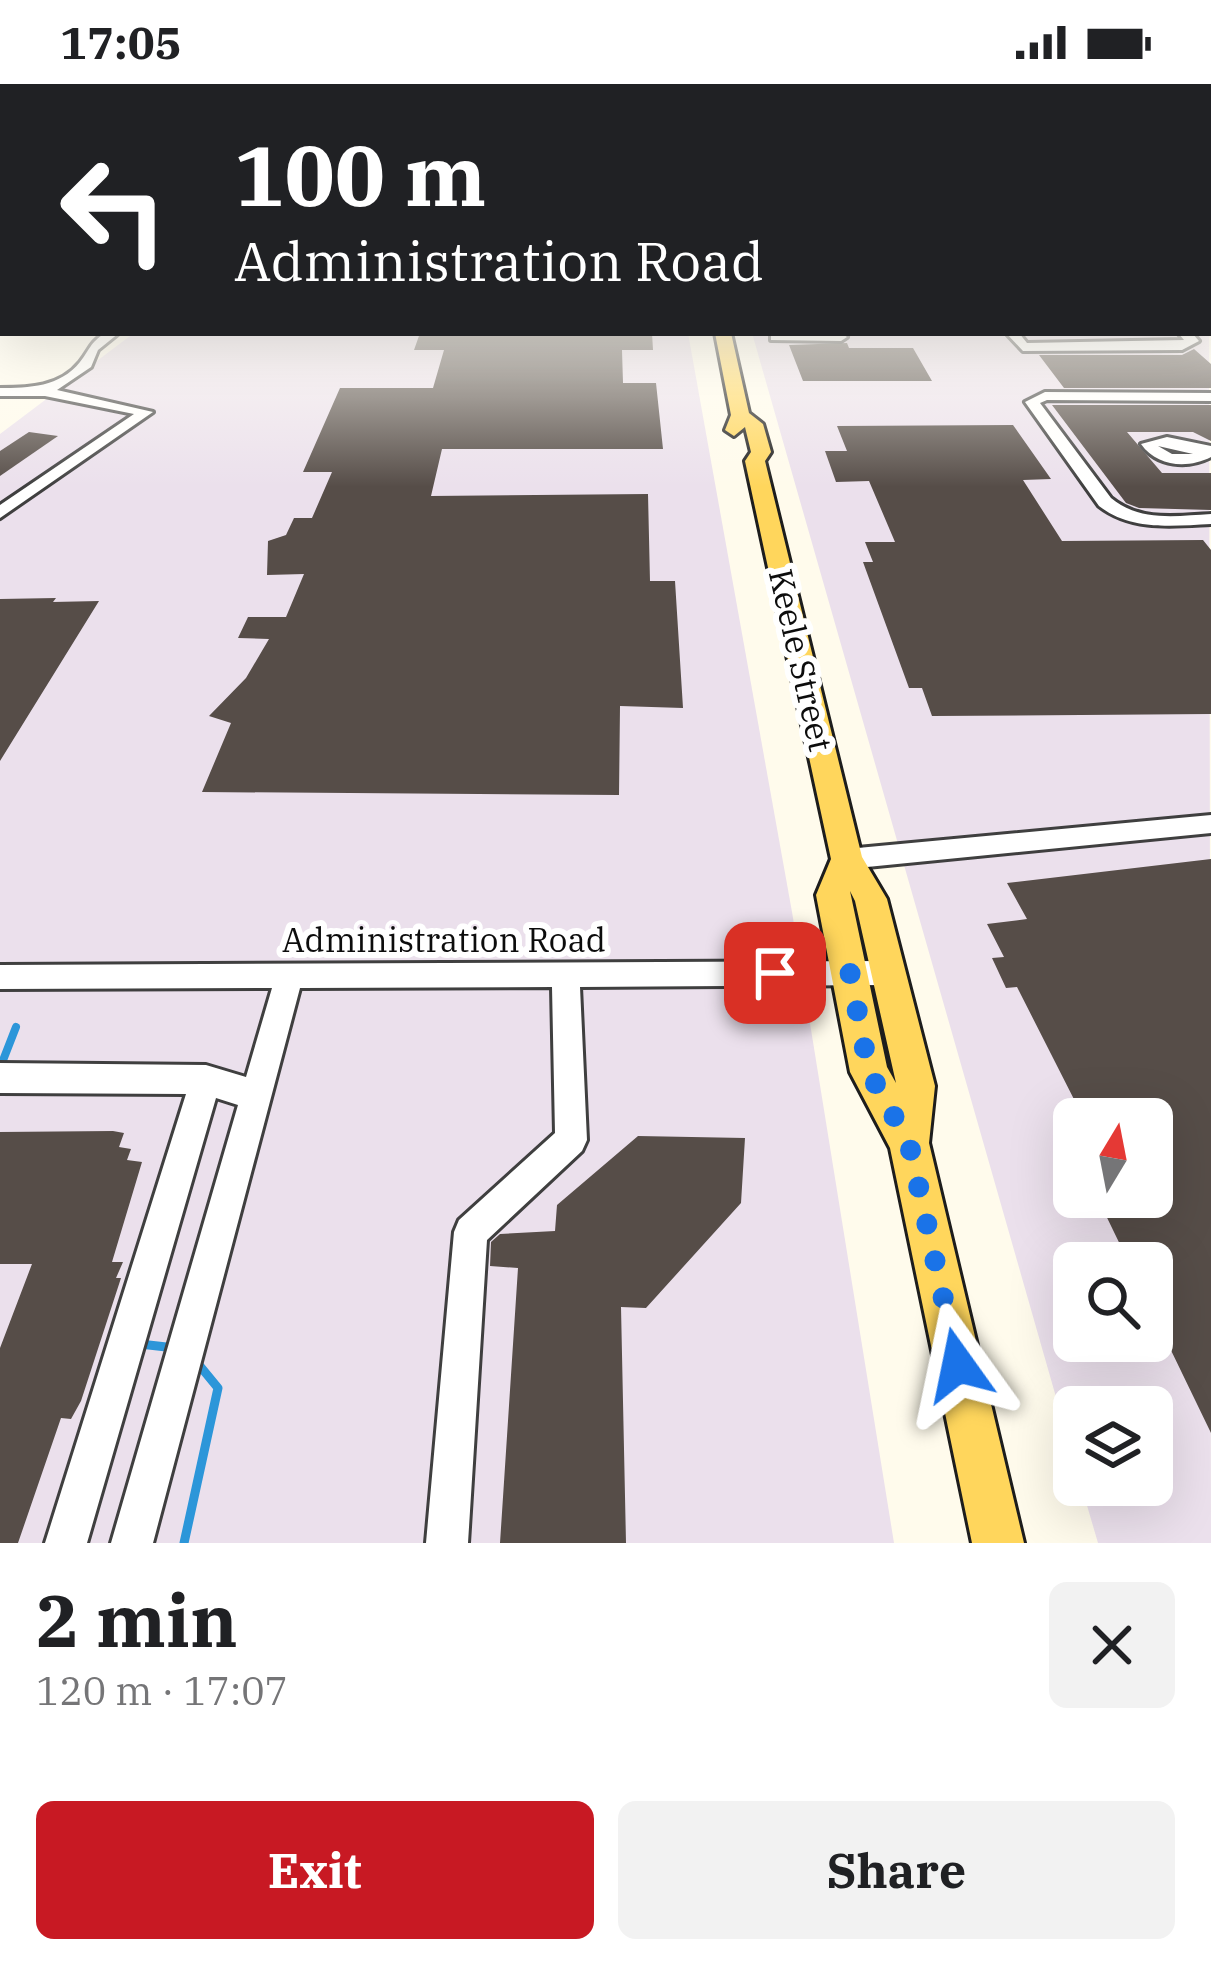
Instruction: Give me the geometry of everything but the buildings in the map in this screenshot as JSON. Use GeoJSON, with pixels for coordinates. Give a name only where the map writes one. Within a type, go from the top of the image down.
{"type":"FeatureCollection","features":[{"type":"Feature","properties":{"kind":"main road","name":"Keele Street"},"geometry":{"type":"LineString","coordinates":[[727,350],[740,416],[733,424],[740,451],[755,460],[847,859],[871,898],[916,1086],[909,1143]]}},
{"type":"Feature","properties":{"kind":"main road","name":"Keele Street"},"geometry":{"type":"LineString","coordinates":[[847,859],[832,895],[869,1072],[909,1143],[998,1543]]}},
{"type":"Feature","properties":{"kind":"street"},"geometry":{"type":"LineString","coordinates":[[45,392],[86,364],[92,350]]}},
{"type":"Feature","properties":{"kind":"street"},"geometry":{"type":"LineString","coordinates":[[1016,352],[1051,350]]}},
{"type":"Feature","properties":{"kind":"street"},"geometry":{"type":"LineString","coordinates":[[0,392],[45,392],[146,412],[0,513]]}},
{"type":"Feature","properties":{"kind":"street"},"geometry":{"type":"LineString","coordinates":[[1211,397],[1033,399],[1099,495],[1119,514],[1211,519]]}},
{"type":"Feature","properties":{"kind":"street"},"geometry":{"type":"LineString","coordinates":[[1070,495],[1099,495]]}},
{"type":"Feature","properties":{"kind":"street"},"geometry":{"type":"LineString","coordinates":[[847,859],[1211,824]]}},
{"type":"Feature","properties":{"kind":"street","name":"Administration Road"},"geometry":{"type":"LineString","coordinates":[[0,977],[889,973]]}},
{"type":"Feature","properties":{"kind":"street"},"geometry":{"type":"LineString","coordinates":[[447,1543],[471,1232],[571,1140],[566,975]]}},
{"type":"Feature","properties":{"kind":"street"},"geometry":{"type":"LineString","coordinates":[[132,1543],[289,976]]}},
{"type":"Feature","properties":{"kind":"street"},"geometry":{"type":"LineString","coordinates":[[0,1078],[206,1080],[256,1095]]}},
{"type":"Feature","properties":{"kind":"street"},"geometry":{"type":"LineString","coordinates":[[65,1543],[206,1080]]}},
{"type":"Feature","properties":{"kind":"shaded area"},"geometry":{"type":"Polygon","coordinates":[[[111,350],[691,350],[792,912],[894,1543],[0,1543],[0,434],[111,350]]]}},
{"type":"Feature","properties":{"kind":"shaded area"},"geometry":{"type":"Polygon","coordinates":[[[757,350],[1209,350],[1211,1543],[1098,1543],[1087,1506],[1173,1506],[1173,1386],[1053,1386],[757,350]]]}},
{"type":"Feature","properties":{"kind":"waterway"},"geometry":{"type":"LineString","coordinates":[[0,1068],[16,1027]]}},
{"type":"Feature","properties":{"kind":"waterway"},"geometry":{"type":"LineString","coordinates":[[140,1344],[175,1348]]}},
{"type":"Feature","properties":{"kind":"waterway"},"geometry":{"type":"LineString","coordinates":[[184,1543],[218,1388],[195,1360]]}},
{"type":"Feature","properties":{"kind":"route"},"geometry":{"type":"LineString","coordinates":[[775,973],[850,973],[869,1072],[909,1143],[958,1365]]}}]}
